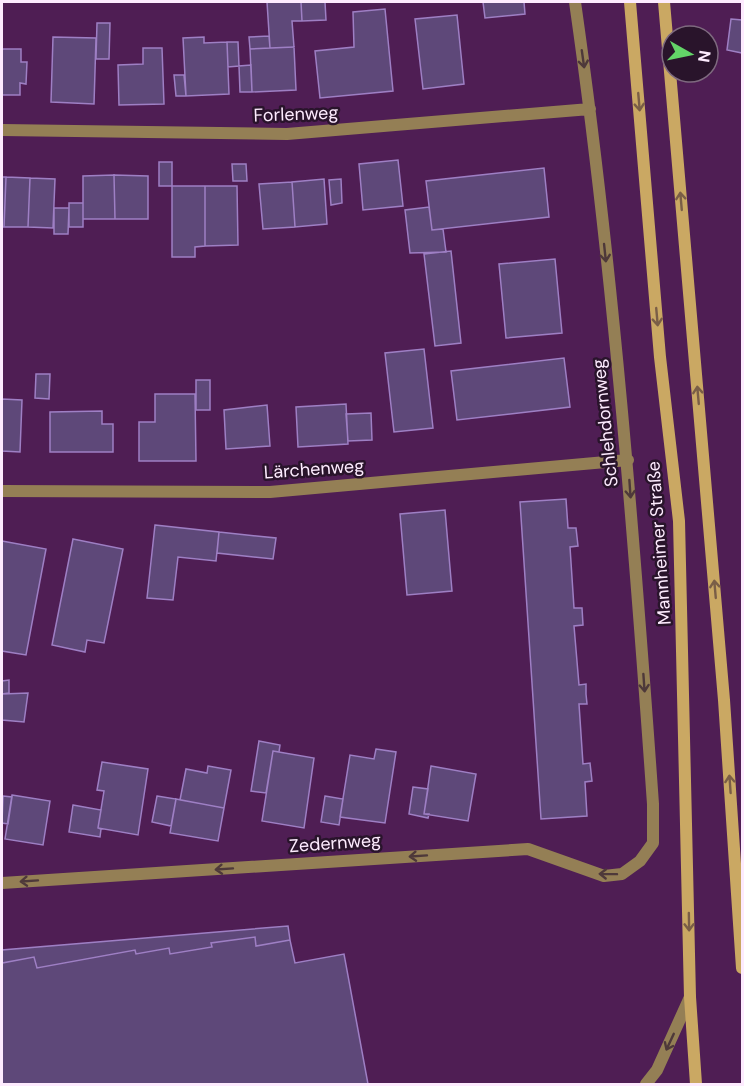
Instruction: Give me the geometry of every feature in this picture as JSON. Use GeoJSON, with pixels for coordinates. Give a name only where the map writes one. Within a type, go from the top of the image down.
{"type":"FeatureCollection","features":[{"type":"Feature","properties":{"kind":"main road","name":"Mannheimer Straße"},"geometry":{"type":"LineString","coordinates":[[630,2],[660,357],[679,520],[690,998],[696,1084]]}},
{"type":"Feature","properties":{"kind":"main road"},"geometry":{"type":"LineString","coordinates":[[664,2],[723,677],[742,968]]}},
{"type":"Feature","properties":{"kind":"street","name":"Schlehdornweg"},"geometry":{"type":"LineString","coordinates":[[575,2],[590,109],[628,460],[652,793],[653,843]]}},
{"type":"Feature","properties":{"kind":"street","name":"Forlenweg"},"geometry":{"type":"LineString","coordinates":[[2,129],[287,134],[590,109]]}},
{"type":"Feature","properties":{"kind":"street","name":"Lärchenweg"},"geometry":{"type":"LineString","coordinates":[[2,491],[270,492],[628,460]]}},
{"type":"Feature","properties":{"kind":"street","name":"Zedernweg"},"geometry":{"type":"LineString","coordinates":[[2,883],[528,849],[604,876],[622,874],[640,861],[653,843]]}},
{"type":"Feature","properties":{"kind":"street"},"geometry":{"type":"LineString","coordinates":[[646,1084],[657,1070],[690,998]]}},
{"type":"Feature","properties":{"kind":"building"},"geometry":{"type":"Polygon","coordinates":[[[267,2],[301,2],[302,21],[292,21],[294,47],[270,48],[267,2]]]}},
{"type":"Feature","properties":{"kind":"building"},"geometry":{"type":"Polygon","coordinates":[[[301,2],[325,2],[326,20],[302,21],[301,2]]]}},
{"type":"Feature","properties":{"kind":"building"},"geometry":{"type":"Polygon","coordinates":[[[483,2],[524,2],[525,14],[485,18],[483,2]]]}},
{"type":"Feature","properties":{"kind":"building"},"geometry":{"type":"Polygon","coordinates":[[[385,9],[393,91],[320,98],[315,51],[354,47],[353,12],[385,9]]]}},
{"type":"Feature","properties":{"kind":"building"},"geometry":{"type":"Polygon","coordinates":[[[457,15],[464,84],[423,89],[415,19],[457,15]]]}},
{"type":"Feature","properties":{"kind":"building"},"geometry":{"type":"Polygon","coordinates":[[[731,19],[742,20],[742,53],[727,50],[731,19]]]}},
{"type":"Feature","properties":{"kind":"building"},"geometry":{"type":"Polygon","coordinates":[[[97,23],[110,23],[109,59],[96,59],[97,23]]]}},
{"type":"Feature","properties":{"kind":"building"},"geometry":{"type":"Polygon","coordinates":[[[269,36],[270,48],[250,49],[249,37],[269,36]]]}},
{"type":"Feature","properties":{"kind":"building"},"geometry":{"type":"Polygon","coordinates":[[[53,37],[96,38],[94,104],[51,102],[53,37]]]}},
{"type":"Feature","properties":{"kind":"building"},"geometry":{"type":"Polygon","coordinates":[[[204,37],[204,43],[227,42],[229,94],[186,96],[183,38],[204,37]]]}},
{"type":"Feature","properties":{"kind":"building"},"geometry":{"type":"Polygon","coordinates":[[[227,42],[238,42],[239,66],[228,67],[227,42]]]}},
{"type":"Feature","properties":{"kind":"building"},"geometry":{"type":"Polygon","coordinates":[[[294,47],[296,90],[252,92],[250,49],[294,47]]]}},
{"type":"Feature","properties":{"kind":"building"},"geometry":{"type":"Polygon","coordinates":[[[143,48],[162,48],[164,104],[119,105],[118,65],[143,64],[143,48]]]}},
{"type":"Feature","properties":{"kind":"building"},"geometry":{"type":"Polygon","coordinates":[[[2,49],[21,49],[21,62],[27,62],[26,84],[20,83],[20,95],[2,95],[2,49]]]}},
{"type":"Feature","properties":{"kind":"building"},"geometry":{"type":"Polygon","coordinates":[[[251,65],[252,92],[240,92],[239,66],[251,65]]]}},
{"type":"Feature","properties":{"kind":"building"},"geometry":{"type":"Polygon","coordinates":[[[174,75],[184,75],[186,96],[176,96],[174,75]]]}},
{"type":"Feature","properties":{"kind":"building"},"geometry":{"type":"Polygon","coordinates":[[[398,160],[403,206],[363,210],[359,164],[398,160]]]}},
{"type":"Feature","properties":{"kind":"building"},"geometry":{"type":"Polygon","coordinates":[[[159,162],[172,162],[172,186],[159,186],[159,162]]]}},
{"type":"Feature","properties":{"kind":"building"},"geometry":{"type":"Polygon","coordinates":[[[232,164],[246,164],[247,181],[233,181],[232,164]]]}},
{"type":"Feature","properties":{"kind":"building"},"geometry":{"type":"Polygon","coordinates":[[[544,168],[549,217],[432,230],[426,181],[544,168]]]}},
{"type":"Feature","properties":{"kind":"building"},"geometry":{"type":"Polygon","coordinates":[[[114,175],[148,176],[148,219],[115,219],[114,175]]]}},
{"type":"Feature","properties":{"kind":"building"},"geometry":{"type":"Polygon","coordinates":[[[114,175],[115,219],[83,219],[83,176],[114,175]]]}},
{"type":"Feature","properties":{"kind":"building"},"geometry":{"type":"Polygon","coordinates":[[[2,177],[6,177],[4,227],[2,227],[2,177]]]}},
{"type":"Feature","properties":{"kind":"building"},"geometry":{"type":"Polygon","coordinates":[[[6,177],[30,178],[28,227],[4,227],[6,177]]]}},
{"type":"Feature","properties":{"kind":"building"},"geometry":{"type":"Polygon","coordinates":[[[30,178],[55,179],[53,228],[28,227],[30,178]]]}},
{"type":"Feature","properties":{"kind":"building"},"geometry":{"type":"Polygon","coordinates":[[[324,179],[327,224],[295,227],[292,182],[324,179]]]}},
{"type":"Feature","properties":{"kind":"building"},"geometry":{"type":"Polygon","coordinates":[[[341,179],[342,203],[331,205],[329,180],[341,179]]]}},
{"type":"Feature","properties":{"kind":"building"},"geometry":{"type":"Polygon","coordinates":[[[292,182],[295,227],[263,229],[259,184],[292,182]]]}},
{"type":"Feature","properties":{"kind":"building"},"geometry":{"type":"Polygon","coordinates":[[[172,186],[205,186],[205,246],[195,247],[195,257],[172,257],[172,186]]]}},
{"type":"Feature","properties":{"kind":"building"},"geometry":{"type":"Polygon","coordinates":[[[205,186],[237,186],[238,245],[205,246],[205,186]]]}},
{"type":"Feature","properties":{"kind":"building"},"geometry":{"type":"Polygon","coordinates":[[[69,203],[83,203],[83,227],[69,227],[69,203]]]}},
{"type":"Feature","properties":{"kind":"building"},"geometry":{"type":"Polygon","coordinates":[[[429,207],[432,230],[443,229],[446,252],[410,253],[405,210],[429,207]]]}},
{"type":"Feature","properties":{"kind":"building"},"geometry":{"type":"Polygon","coordinates":[[[54,208],[69,208],[68,234],[54,234],[54,208]]]}},
{"type":"Feature","properties":{"kind":"building"},"geometry":{"type":"Polygon","coordinates":[[[451,251],[461,343],[435,346],[424,254],[451,251]]]}},
{"type":"Feature","properties":{"kind":"building"},"geometry":{"type":"Polygon","coordinates":[[[555,259],[562,333],[506,338],[499,264],[555,259]]]}},
{"type":"Feature","properties":{"kind":"building"},"geometry":{"type":"Polygon","coordinates":[[[424,349],[433,428],[394,432],[385,353],[424,349]]]}},
{"type":"Feature","properties":{"kind":"building"},"geometry":{"type":"Polygon","coordinates":[[[564,358],[570,407],[457,420],[451,371],[564,358]]]}},
{"type":"Feature","properties":{"kind":"building"},"geometry":{"type":"Polygon","coordinates":[[[36,374],[50,374],[49,399],[35,398],[36,374]]]}},
{"type":"Feature","properties":{"kind":"building"},"geometry":{"type":"Polygon","coordinates":[[[196,380],[210,380],[210,410],[196,410],[196,380]]]}},
{"type":"Feature","properties":{"kind":"building"},"geometry":{"type":"Polygon","coordinates":[[[155,394],[195,394],[196,461],[139,461],[139,422],[155,422],[155,394]]]}},
{"type":"Feature","properties":{"kind":"building"},"geometry":{"type":"Polygon","coordinates":[[[2,399],[22,400],[20,452],[2,451],[2,399]]]}},
{"type":"Feature","properties":{"kind":"building"},"geometry":{"type":"Polygon","coordinates":[[[346,404],[348,444],[298,447],[296,407],[346,404]]]}},
{"type":"Feature","properties":{"kind":"building"},"geometry":{"type":"Polygon","coordinates":[[[267,405],[270,446],[226,449],[224,410],[267,405]]]}},
{"type":"Feature","properties":{"kind":"building"},"geometry":{"type":"Polygon","coordinates":[[[102,411],[102,424],[113,424],[113,452],[50,452],[50,412],[102,411]]]}},
{"type":"Feature","properties":{"kind":"building"},"geometry":{"type":"Polygon","coordinates":[[[371,413],[372,440],[348,441],[346,414],[371,413]]]}},
{"type":"Feature","properties":{"kind":"building"},"geometry":{"type":"Polygon","coordinates":[[[566,499],[568,528],[576,528],[578,546],[570,547],[574,608],[582,608],[583,625],[574,626],[579,685],[586,684],[587,704],[579,704],[583,764],[590,763],[592,781],[585,782],[587,816],[541,819],[520,502],[566,499]]]}},
{"type":"Feature","properties":{"kind":"building"},"geometry":{"type":"Polygon","coordinates":[[[445,510],[452,591],[407,595],[400,514],[445,510]]]}},
{"type":"Feature","properties":{"kind":"building"},"geometry":{"type":"Polygon","coordinates":[[[155,525],[219,532],[216,561],[178,557],[173,600],[147,598],[155,525]]]}},
{"type":"Feature","properties":{"kind":"building"},"geometry":{"type":"Polygon","coordinates":[[[219,532],[276,538],[273,559],[217,553],[219,532]]]}},
{"type":"Feature","properties":{"kind":"building"},"geometry":{"type":"Polygon","coordinates":[[[73,539],[123,549],[104,643],[87,640],[85,652],[52,645],[73,539]]]}},
{"type":"Feature","properties":{"kind":"building"},"geometry":{"type":"Polygon","coordinates":[[[2,541],[46,549],[26,655],[2,651],[2,541]]]}},
{"type":"Feature","properties":{"kind":"building"},"geometry":{"type":"Polygon","coordinates":[[[9,680],[9,693],[2,694],[2,681],[9,680]]]}},
{"type":"Feature","properties":{"kind":"building"},"geometry":{"type":"Polygon","coordinates":[[[28,693],[24,722],[2,720],[2,694],[28,693]]]}},
{"type":"Feature","properties":{"kind":"building"},"geometry":{"type":"Polygon","coordinates":[[[259,741],[280,745],[279,752],[273,751],[266,793],[251,791],[259,741]]]}},
{"type":"Feature","properties":{"kind":"building"},"geometry":{"type":"Polygon","coordinates":[[[376,749],[396,752],[385,823],[340,817],[350,755],[374,759],[376,749]]]}},
{"type":"Feature","properties":{"kind":"building"},"geometry":{"type":"Polygon","coordinates":[[[273,751],[314,758],[304,828],[262,821],[273,751]]]}},
{"type":"Feature","properties":{"kind":"building"},"geometry":{"type":"Polygon","coordinates":[[[102,762],[148,769],[138,835],[98,828],[104,791],[97,790],[102,762]]]}},
{"type":"Feature","properties":{"kind":"building"},"geometry":{"type":"Polygon","coordinates":[[[208,766],[231,770],[224,808],[180,800],[186,769],[207,773],[208,766]]]}},
{"type":"Feature","properties":{"kind":"building"},"geometry":{"type":"Polygon","coordinates":[[[431,766],[476,774],[468,821],[424,814],[431,766]]]}},
{"type":"Feature","properties":{"kind":"building"},"geometry":{"type":"Polygon","coordinates":[[[413,787],[428,789],[424,814],[429,814],[428,818],[409,814],[413,787]]]}},
{"type":"Feature","properties":{"kind":"building"},"geometry":{"type":"Polygon","coordinates":[[[12,795],[50,801],[43,845],[5,839],[12,795]]]}},
{"type":"Feature","properties":{"kind":"building"},"geometry":{"type":"Polygon","coordinates":[[[3,796],[12,797],[8,824],[2,823],[3,796]]]}},
{"type":"Feature","properties":{"kind":"building"},"geometry":{"type":"Polygon","coordinates":[[[157,796],[176,799],[171,826],[152,822],[157,796]]]}},
{"type":"Feature","properties":{"kind":"building"},"geometry":{"type":"Polygon","coordinates":[[[325,796],[343,799],[339,825],[321,822],[325,796]]]}},
{"type":"Feature","properties":{"kind":"building"},"geometry":{"type":"Polygon","coordinates":[[[176,799],[224,808],[218,841],[170,833],[176,799]]]}},
{"type":"Feature","properties":{"kind":"building"},"geometry":{"type":"Polygon","coordinates":[[[73,805],[101,810],[98,828],[101,829],[100,837],[69,832],[73,805]]]}},
{"type":"Feature","properties":{"kind":"building"},"geometry":{"type":"Polygon","coordinates":[[[288,926],[290,940],[256,946],[255,937],[211,943],[212,947],[170,954],[169,948],[136,954],[135,950],[37,968],[34,957],[2,963],[2,950],[288,926]]]}},
{"type":"Feature","properties":{"kind":"building"},"geometry":{"type":"Polygon","coordinates":[[[255,937],[256,946],[290,940],[295,963],[344,954],[368,1084],[2,1084],[2,963],[34,957],[37,968],[135,950],[136,954],[169,948],[170,954],[212,947],[211,943],[255,937]]]}}]}
